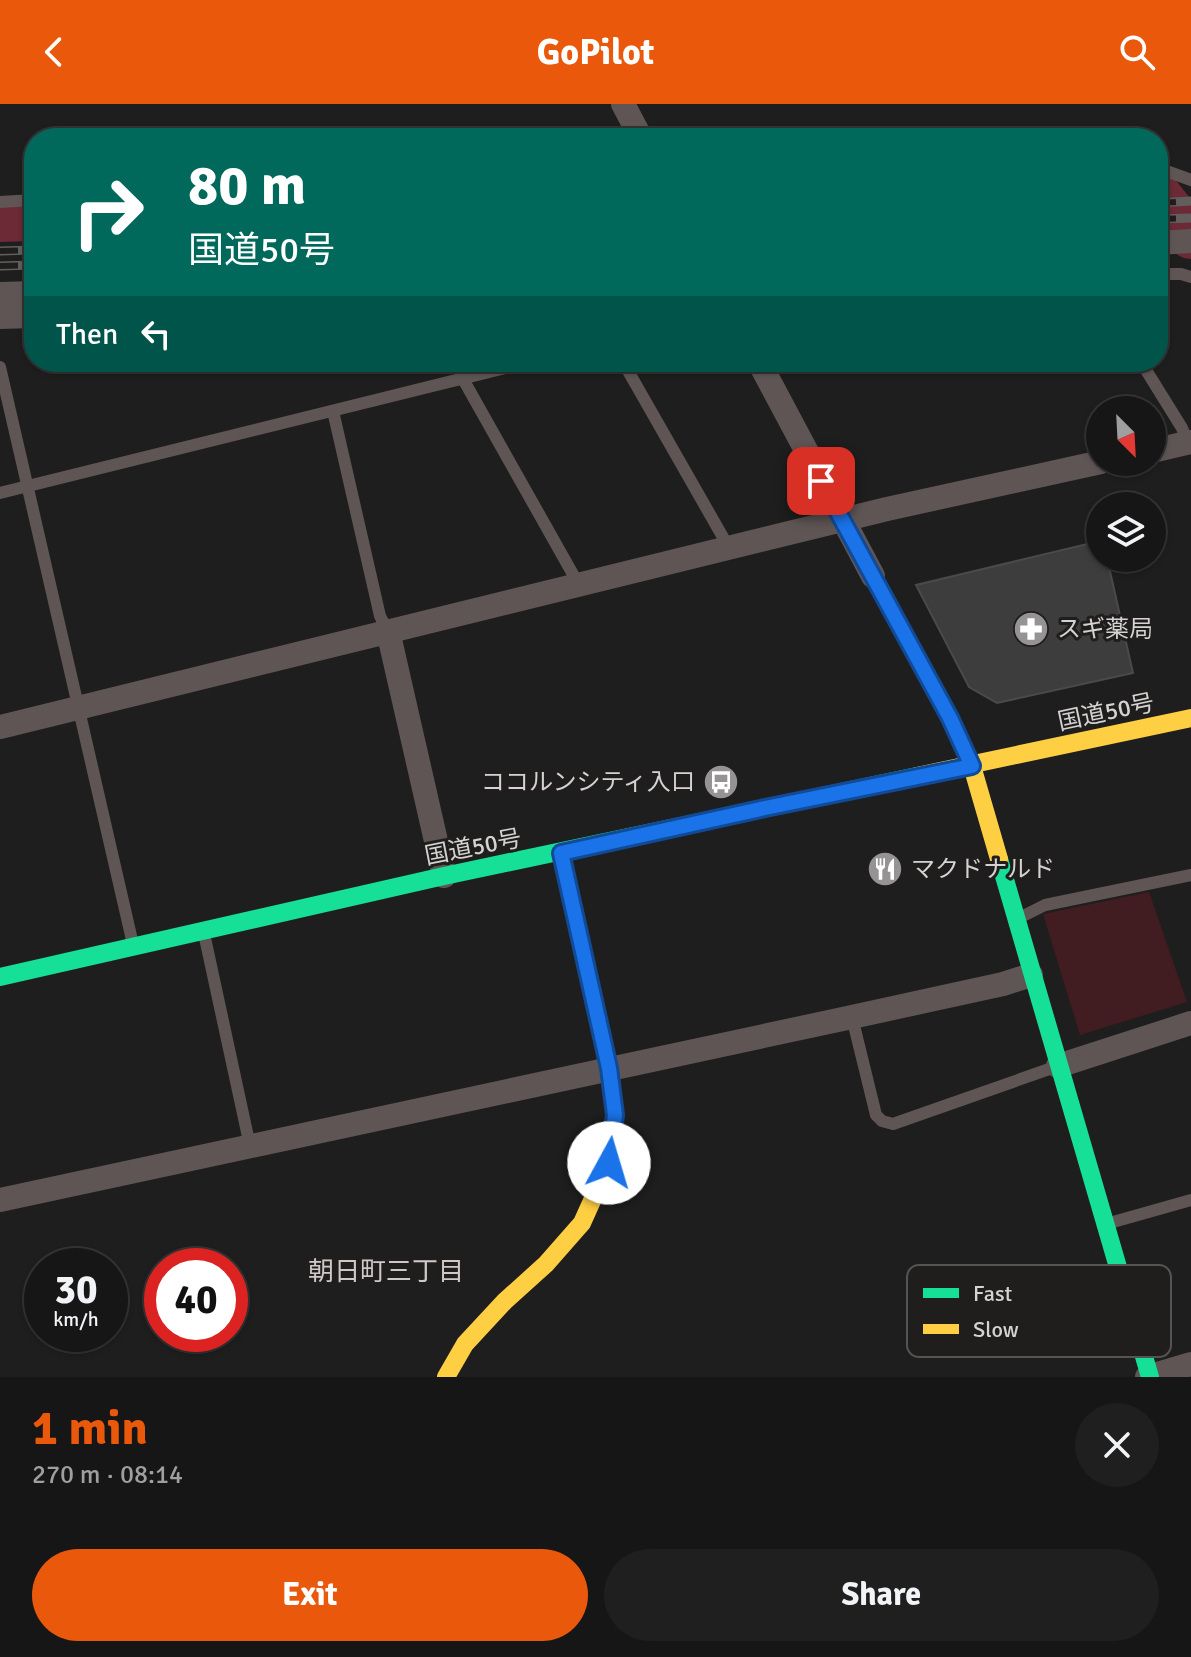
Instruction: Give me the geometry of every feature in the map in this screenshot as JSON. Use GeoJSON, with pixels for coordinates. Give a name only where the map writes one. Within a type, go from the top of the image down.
{"type":"FeatureCollection","features":[{"type":"Feature","properties":{"kind":"main road"},"geometry":{"type":"LineString","coordinates":[[873,576],[950,718],[972,766],[1117,1265]]}},
{"type":"Feature","properties":{"kind":"main road","name":"国道50号"},"geometry":{"type":"LineString","coordinates":[[0,977],[444,876],[1191,718]]}},
{"type":"Feature","properties":{"kind":"main road"},"geometry":{"type":"LineString","coordinates":[[446,1377],[465,1344],[546,1264],[582,1223],[609,1163],[615,1115],[609,1068],[561,853]]}},
{"type":"Feature","properties":{"kind":"main road"},"geometry":{"type":"LineString","coordinates":[[1143,1357],[1149,1377]]}},
{"type":"Feature","properties":{"kind":"street"},"geometry":{"type":"LineString","coordinates":[[623,104],[636,128]]}},
{"type":"Feature","properties":{"kind":"street"},"geometry":{"type":"LineString","coordinates":[[1168,242],[1191,241]]}},
{"type":"Feature","properties":{"kind":"street"},"geometry":{"type":"LineString","coordinates":[[1168,258],[1191,257]]}},
{"type":"Feature","properties":{"kind":"street"},"geometry":{"type":"LineString","coordinates":[[0,294],[24,293]]}},
{"type":"Feature","properties":{"kind":"street"},"geometry":{"type":"LineString","coordinates":[[0,317],[24,316]]}},
{"type":"Feature","properties":{"kind":"street"},"geometry":{"type":"LineString","coordinates":[[764,372],[873,576]]}},
{"type":"Feature","properties":{"kind":"street"},"geometry":{"type":"LineString","coordinates":[[1166,448],[1189,443]]}},
{"type":"Feature","properties":{"kind":"street"},"geometry":{"type":"LineString","coordinates":[[0,727],[887,509],[1086,465]]}},
{"type":"Feature","properties":{"kind":"street"},"geometry":{"type":"LineString","coordinates":[[388,631],[444,876]]}},
{"type":"Feature","properties":{"kind":"street"},"geometry":{"type":"LineString","coordinates":[[0,1200],[852,1017],[1031,975]]}},
{"type":"Feature","properties":{"kind":"street"},"geometry":{"type":"LineString","coordinates":[[1058,1066],[1191,1023]]}},
{"type":"Feature","properties":{"kind":"street"},"geometry":{"type":"LineString","coordinates":[[1149,1377],[1191,1364]]}},
{"type":"Feature","properties":{"kind":"lane"},"geometry":{"type":"LineString","coordinates":[[1168,172],[1191,180]]}},
{"type":"Feature","properties":{"kind":"lane"},"geometry":{"type":"LineString","coordinates":[[0,202],[24,201]]}},
{"type":"Feature","properties":{"kind":"lane"},"geometry":{"type":"LineString","coordinates":[[1168,274],[1191,277]]}},
{"type":"Feature","properties":{"kind":"lane"},"geometry":{"type":"LineString","coordinates":[[0,367],[134,948]]}},
{"type":"Feature","properties":{"kind":"lane"},"geometry":{"type":"LineString","coordinates":[[0,493],[490,372]]}},
{"type":"Feature","properties":{"kind":"lane"},"geometry":{"type":"LineString","coordinates":[[629,372],[724,539],[726,549]]}},
{"type":"Feature","properties":{"kind":"lane"},"geometry":{"type":"LineString","coordinates":[[1147,372],[1189,443]]}},
{"type":"Feature","properties":{"kind":"lane"},"geometry":{"type":"LineString","coordinates":[[463,379],[579,585]]}},
{"type":"Feature","properties":{"kind":"lane"},"geometry":{"type":"LineString","coordinates":[[333,411],[380,616],[388,631]]}},
{"type":"Feature","properties":{"kind":"lane"},"geometry":{"type":"LineString","coordinates":[[1016,919],[1045,905],[1191,875]]}},
{"type":"Feature","properties":{"kind":"lane"},"geometry":{"type":"LineString","coordinates":[[203,932],[250,1146]]}},
{"type":"Feature","properties":{"kind":"lane"},"geometry":{"type":"LineString","coordinates":[[852,1017],[876,1115],[882,1121],[893,1124],[1058,1066]]}},
{"type":"Feature","properties":{"kind":"lane"},"geometry":{"type":"LineString","coordinates":[[1105,1224],[1191,1200]]}},
{"type":"Feature","properties":{"kind":"shaded area"},"geometry":{"type":"Polygon","coordinates":[[[1149,892],[1187,1002],[1080,1035],[1043,914],[1149,892]]]}},
{"type":"Feature","properties":{"kind":"building","name":"スギ薬局"},"geometry":{"type":"Polygon","coordinates":[[[1086,544],[1086,572],[1110,572],[1133,673],[997,703],[969,687],[916,585],[1086,544]]]}},
{"type":"Feature","properties":{"kind":"waterway"},"geometry":{"type":"LineString","coordinates":[[1168,207],[1191,236]]}},
{"type":"Feature","properties":{"kind":"waterway"},"geometry":{"type":"LineString","coordinates":[[0,219],[24,218]]}},
{"type":"Feature","properties":{"kind":"railway"},"geometry":{"type":"LineString","coordinates":[[1168,202],[1191,201]]}},
{"type":"Feature","properties":{"kind":"railway"},"geometry":{"type":"LineString","coordinates":[[1168,219],[1191,218]]}},
{"type":"Feature","properties":{"kind":"railway"},"geometry":{"type":"LineString","coordinates":[[0,251],[24,250]]}},
{"type":"Feature","properties":{"kind":"railway"},"geometry":{"type":"LineString","coordinates":[[0,266],[24,265]]}},
{"type":"Feature","properties":{"kind":"traffic: fast"},"geometry":{"type":"LineString","coordinates":[[0,977],[444,876],[917,776]]}},
{"type":"Feature","properties":{"kind":"traffic: fast"},"geometry":{"type":"LineString","coordinates":[[999,859],[1117,1265]]}},
{"type":"Feature","properties":{"kind":"traffic: fast"},"geometry":{"type":"LineString","coordinates":[[1144,1357],[1150,1377]]}},
{"type":"Feature","properties":{"kind":"traffic: slow"},"geometry":{"type":"LineString","coordinates":[[873,576],[950,718],[972,766],[999,859]]}},
{"type":"Feature","properties":{"kind":"traffic: slow"},"geometry":{"type":"LineString","coordinates":[[917,776],[1191,718]]}},
{"type":"Feature","properties":{"kind":"traffic: slow"},"geometry":{"type":"LineString","coordinates":[[446,1377],[465,1344],[505,1301],[546,1264],[582,1223],[609,1163],[615,1115],[609,1068],[561,853]]}},
{"type":"Feature","properties":{"kind":"place","name":"スギ薬局"},"geometry":{"type":"Point","coordinates":[1031,629]}},
{"type":"Feature","properties":{"kind":"place","name":"ココルンシティ入口"},"geometry":{"type":"Point","coordinates":[721,782]}},
{"type":"Feature","properties":{"kind":"place","name":"マクドナルド"},"geometry":{"type":"Point","coordinates":[885,869]}},
{"type":"Feature","properties":{"kind":"district","name":"朝日町三丁目"},"geometry":{"type":"Point","coordinates":[386,1271]}},
{"type":"Feature","properties":{"kind":"route"},"geometry":{"type":"LineString","coordinates":[[609,1163],[615,1115],[609,1068],[561,853],[972,766],[950,718],[821,481]]}}]}
